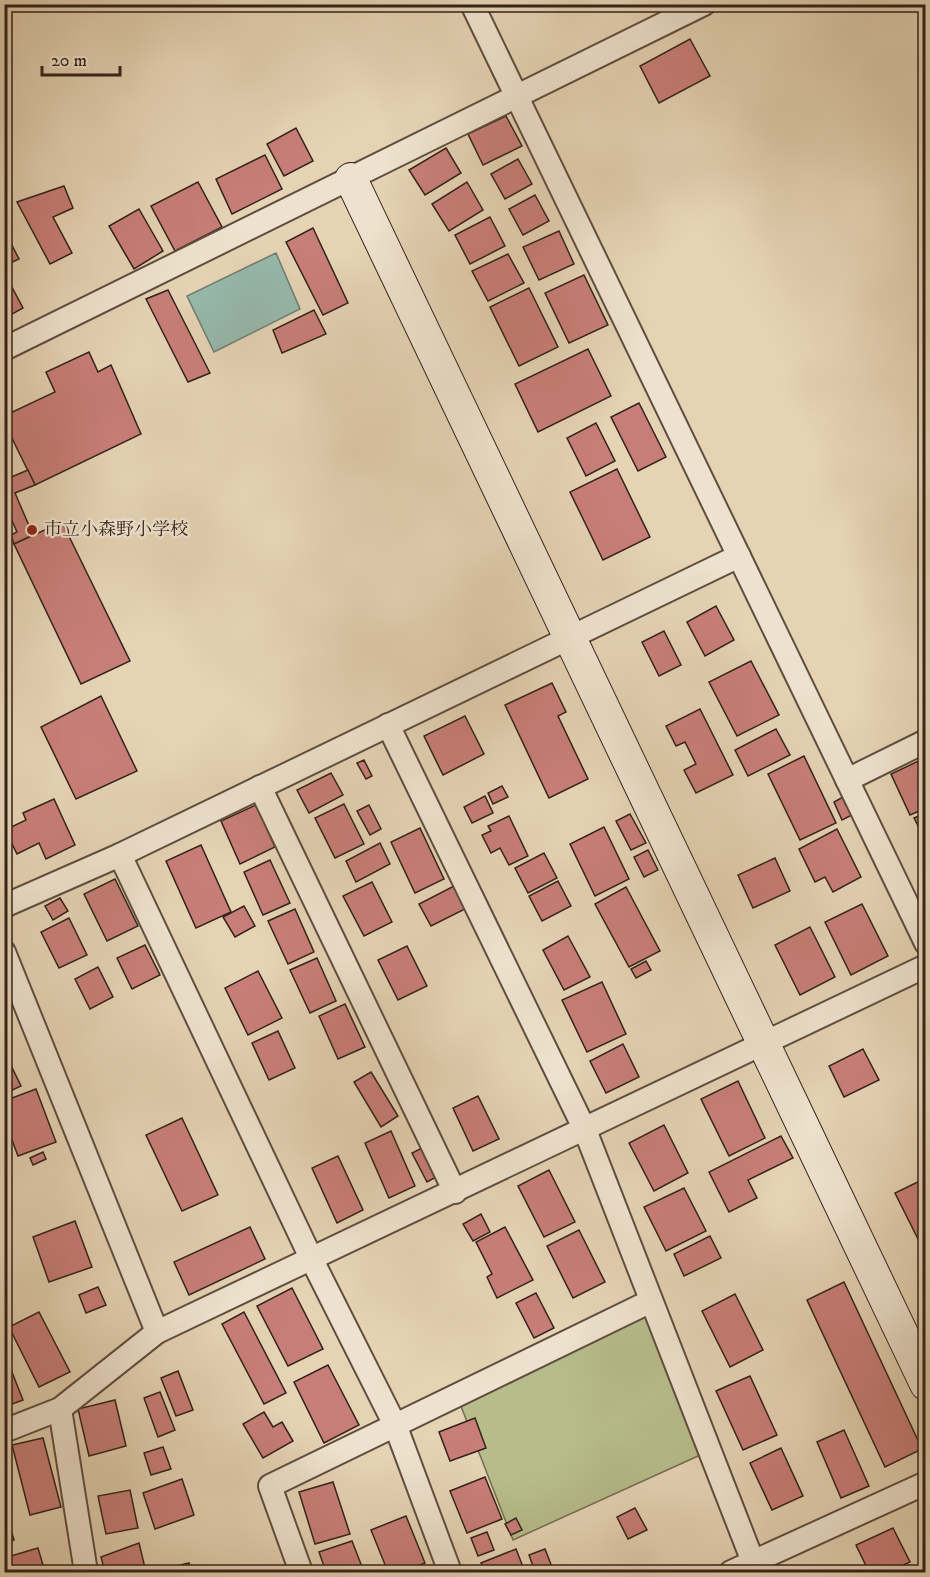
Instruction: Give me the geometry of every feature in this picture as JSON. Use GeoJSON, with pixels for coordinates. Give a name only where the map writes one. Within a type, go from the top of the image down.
{"type":"FeatureCollection","features":[{"type":"Feature","properties":{"kind":"street"},"geometry":{"type":"LineString","coordinates":[[472,4],[926,943]]}},
{"type":"Feature","properties":{"kind":"street"},"geometry":{"type":"LineString","coordinates":[[4,349],[704,4]]}},
{"type":"Feature","properties":{"kind":"street"},"geometry":{"type":"LineString","coordinates":[[351,179],[926,1384]]}},
{"type":"Feature","properties":{"kind":"street"},"geometry":{"type":"LineString","coordinates":[[4,906],[120,855],[739,556]]}},
{"type":"Feature","properties":{"kind":"street"},"geometry":{"type":"LineString","coordinates":[[388,725],[585,1130],[755,1567]]}},
{"type":"Feature","properties":{"kind":"street"},"geometry":{"type":"LineString","coordinates":[[847,780],[926,741]]}},
{"type":"Feature","properties":{"kind":"street"},"geometry":{"type":"LineString","coordinates":[[260,787],[454,1192]]}},
{"type":"Feature","properties":{"kind":"street"},"geometry":{"type":"LineString","coordinates":[[120,855],[312,1260],[396,1426],[450,1572]]}},
{"type":"Feature","properties":{"kind":"street"},"geometry":{"type":"LineString","coordinates":[[4,952],[157,1332]]}},
{"type":"Feature","properties":{"kind":"street"},"geometry":{"type":"LineString","coordinates":[[4,1431],[60,1409],[157,1332],[926,966]]}},
{"type":"Feature","properties":{"kind":"street"},"geometry":{"type":"LineString","coordinates":[[301,1572],[270,1486],[651,1301]]}},
{"type":"Feature","properties":{"kind":"street"},"geometry":{"type":"LineString","coordinates":[[60,1409],[86,1572]]}},
{"type":"Feature","properties":{"kind":"street"},"geometry":{"type":"LineString","coordinates":[[731,1572],[755,1567],[926,1483]]}},
{"type":"Feature","properties":{"kind":"green space"},"geometry":{"type":"Polygon","coordinates":[[[651,1301],[709,1451],[513,1540],[457,1396],[651,1301]]]}},
{"type":"Feature","properties":{"kind":"shaded area"},"geometry":{"type":"Polygon","coordinates":[[[276,253],[300,309],[214,352],[187,296],[276,253]]]}},
{"type":"Feature","properties":{"kind":"building"},"geometry":{"type":"Polygon","coordinates":[[[690,39],[710,76],[659,103],[640,66],[690,39]]]}},
{"type":"Feature","properties":{"kind":"building"},"geometry":{"type":"Polygon","coordinates":[[[506,116],[522,146],[483,165],[468,134],[506,116]]]}},
{"type":"Feature","properties":{"kind":"building"},"geometry":{"type":"Polygon","coordinates":[[[296,128],[313,161],[284,176],[267,144],[296,128]]]}},
{"type":"Feature","properties":{"kind":"building"},"geometry":{"type":"Polygon","coordinates":[[[446,148],[461,173],[425,195],[409,170],[446,148]]]}},
{"type":"Feature","properties":{"kind":"building"},"geometry":{"type":"Polygon","coordinates":[[[265,155],[282,189],[232,214],[216,179],[265,155]]]}},
{"type":"Feature","properties":{"kind":"building"},"geometry":{"type":"Polygon","coordinates":[[[518,159],[532,184],[505,199],[491,174],[518,159]]]}},
{"type":"Feature","properties":{"kind":"building"},"geometry":{"type":"Polygon","coordinates":[[[198,182],[222,227],[175,251],[151,206],[198,182]]]}},
{"type":"Feature","properties":{"kind":"building"},"geometry":{"type":"Polygon","coordinates":[[[467,182],[483,210],[449,231],[432,204],[467,182]]]}},
{"type":"Feature","properties":{"kind":"building"},"geometry":{"type":"Polygon","coordinates":[[[64,186],[73,208],[53,217],[72,253],[50,264],[17,202],[64,186]]]}},
{"type":"Feature","properties":{"kind":"building"},"geometry":{"type":"Polygon","coordinates":[[[535,195],[549,221],[523,235],[509,209],[535,195]]]}},
{"type":"Feature","properties":{"kind":"building"},"geometry":{"type":"Polygon","coordinates":[[[139,209],[163,251],[134,269],[109,226],[139,209]]]}},
{"type":"Feature","properties":{"kind":"building"},"geometry":{"type":"Polygon","coordinates":[[[490,217],[505,246],[470,264],[455,235],[490,217]]]}},
{"type":"Feature","properties":{"kind":"building"},"geometry":{"type":"Polygon","coordinates":[[[313,228],[348,303],[323,315],[286,242],[313,228]]]}},
{"type":"Feature","properties":{"kind":"building"},"geometry":{"type":"Polygon","coordinates":[[[4,230],[19,259],[4,266],[4,230]]]}},
{"type":"Feature","properties":{"kind":"building"},"geometry":{"type":"Polygon","coordinates":[[[559,231],[574,264],[539,280],[523,247],[559,231]]]}},
{"type":"Feature","properties":{"kind":"building"},"geometry":{"type":"Polygon","coordinates":[[[508,254],[524,283],[488,301],[472,271],[508,254]]]}},
{"type":"Feature","properties":{"kind":"building"},"geometry":{"type":"Polygon","coordinates":[[[584,275],[608,325],[569,343],[545,293],[584,275]]]}},
{"type":"Feature","properties":{"kind":"building"},"geometry":{"type":"Polygon","coordinates":[[[6,276],[23,308],[5,318],[4,277],[6,276]]]}},
{"type":"Feature","properties":{"kind":"building"},"geometry":{"type":"Polygon","coordinates":[[[529,288],[558,347],[519,366],[490,307],[529,288]]]}},
{"type":"Feature","properties":{"kind":"building"},"geometry":{"type":"Polygon","coordinates":[[[168,290],[210,373],[188,382],[146,299],[168,290]]]}},
{"type":"Feature","properties":{"kind":"building"},"geometry":{"type":"Polygon","coordinates":[[[314,310],[326,334],[282,353],[273,330],[314,310]]]}},
{"type":"Feature","properties":{"kind":"building"},"geometry":{"type":"Polygon","coordinates":[[[588,349],[611,396],[538,432],[515,384],[588,349]]]}},
{"type":"Feature","properties":{"kind":"building"},"geometry":{"type":"Polygon","coordinates":[[[89,352],[98,372],[111,365],[141,434],[35,485],[4,422],[4,416],[55,392],[46,372],[89,352]]]}},
{"type":"Feature","properties":{"kind":"building"},"geometry":{"type":"Polygon","coordinates":[[[639,403],[666,457],[638,471],[611,417],[639,403]]]}},
{"type":"Feature","properties":{"kind":"building"},"geometry":{"type":"Polygon","coordinates":[[[596,423],[615,461],[586,476],[567,438],[596,423]]]}},
{"type":"Feature","properties":{"kind":"building"},"geometry":{"type":"Polygon","coordinates":[[[617,469],[650,537],[603,560],[570,492],[617,469]]]}},
{"type":"Feature","properties":{"kind":"building"},"geometry":{"type":"Polygon","coordinates":[[[28,470],[35,485],[15,493],[33,535],[14,544],[11,535],[17,532],[4,503],[4,480],[28,470]]]}},
{"type":"Feature","properties":{"kind":"building"},"geometry":{"type":"Polygon","coordinates":[[[62,522],[130,661],[81,684],[14,544],[62,522]]]}},
{"type":"Feature","properties":{"kind":"building"},"geometry":{"type":"Polygon","coordinates":[[[4,530],[12,551],[4,554],[4,530]]]}},
{"type":"Feature","properties":{"kind":"building"},"geometry":{"type":"Polygon","coordinates":[[[716,606],[734,640],[705,656],[687,622],[716,606]]]}},
{"type":"Feature","properties":{"kind":"building"},"geometry":{"type":"Polygon","coordinates":[[[664,631],[681,665],[659,676],[642,642],[664,631]]]}},
{"type":"Feature","properties":{"kind":"building"},"geometry":{"type":"Polygon","coordinates":[[[751,661],[779,715],[737,736],[709,682],[751,661]]]}},
{"type":"Feature","properties":{"kind":"building"},"geometry":{"type":"Polygon","coordinates":[[[552,683],[566,712],[558,716],[588,779],[549,798],[505,705],[552,683]]]}},
{"type":"Feature","properties":{"kind":"building"},"geometry":{"type":"Polygon","coordinates":[[[101,696],[137,771],[76,799],[41,727],[101,696]]]}},
{"type":"Feature","properties":{"kind":"building"},"geometry":{"type":"Polygon","coordinates":[[[700,709],[733,775],[696,793],[684,770],[696,764],[685,742],[676,746],[666,726],[700,709]]]}},
{"type":"Feature","properties":{"kind":"building"},"geometry":{"type":"Polygon","coordinates":[[[465,716],[484,754],[443,775],[424,736],[465,716]]]}},
{"type":"Feature","properties":{"kind":"building"},"geometry":{"type":"Polygon","coordinates":[[[776,729],[790,755],[748,776],[735,750],[776,729]]]}},
{"type":"Feature","properties":{"kind":"building"},"geometry":{"type":"Polygon","coordinates":[[[4,738],[11,753],[4,756],[4,738]]]}},
{"type":"Feature","properties":{"kind":"building"},"geometry":{"type":"Polygon","coordinates":[[[804,756],[836,823],[800,840],[768,774],[804,756]]]}},
{"type":"Feature","properties":{"kind":"building"},"geometry":{"type":"Polygon","coordinates":[[[925,758],[926,808],[910,815],[891,774],[925,758]]]}},
{"type":"Feature","properties":{"kind":"building"},"geometry":{"type":"Polygon","coordinates":[[[364,760],[372,776],[366,779],[357,763],[364,760]]]}},
{"type":"Feature","properties":{"kind":"building"},"geometry":{"type":"Polygon","coordinates":[[[331,773],[343,795],[309,813],[297,790],[331,773]]]}},
{"type":"Feature","properties":{"kind":"building"},"geometry":{"type":"Polygon","coordinates":[[[502,786],[508,797],[493,804],[488,793],[502,786]]]}},
{"type":"Feature","properties":{"kind":"building"},"geometry":{"type":"Polygon","coordinates":[[[485,796],[493,813],[472,823],[464,807],[485,796]]]}},
{"type":"Feature","properties":{"kind":"building"},"geometry":{"type":"Polygon","coordinates":[[[843,797],[852,815],[842,820],[834,802],[843,797]]]}},
{"type":"Feature","properties":{"kind":"building"},"geometry":{"type":"Polygon","coordinates":[[[54,799],[75,845],[46,859],[39,843],[17,854],[5,830],[26,820],[23,813],[54,799]]]}},
{"type":"Feature","properties":{"kind":"building"},"geometry":{"type":"Polygon","coordinates":[[[344,804],[364,844],[335,858],[315,818],[344,804]]]}},
{"type":"Feature","properties":{"kind":"building"},"geometry":{"type":"Polygon","coordinates":[[[256,805],[275,847],[240,864],[221,821],[256,805]]]}},
{"type":"Feature","properties":{"kind":"building"},"geometry":{"type":"Polygon","coordinates":[[[369,805],[381,829],[370,835],[357,811],[369,805]]]}},
{"type":"Feature","properties":{"kind":"building"},"geometry":{"type":"Polygon","coordinates":[[[926,813],[926,842],[914,818],[926,813]]]}},
{"type":"Feature","properties":{"kind":"building"},"geometry":{"type":"Polygon","coordinates":[[[630,814],[646,843],[631,850],[616,821],[630,814]]]}},
{"type":"Feature","properties":{"kind":"building"},"geometry":{"type":"Polygon","coordinates":[[[509,816],[528,856],[509,865],[500,848],[491,853],[482,835],[491,831],[488,826],[509,816]]]}},
{"type":"Feature","properties":{"kind":"building"},"geometry":{"type":"Polygon","coordinates":[[[604,827],[629,879],[595,896],[570,844],[604,827]]]}},
{"type":"Feature","properties":{"kind":"building"},"geometry":{"type":"Polygon","coordinates":[[[420,828],[444,879],[415,893],[391,842],[420,828]]]}},
{"type":"Feature","properties":{"kind":"building"},"geometry":{"type":"Polygon","coordinates":[[[837,829],[861,877],[833,892],[825,877],[815,882],[799,849],[837,829]]]}},
{"type":"Feature","properties":{"kind":"building"},"geometry":{"type":"Polygon","coordinates":[[[380,843],[390,864],[356,882],[346,861],[380,843]]]}},
{"type":"Feature","properties":{"kind":"building"},"geometry":{"type":"Polygon","coordinates":[[[201,845],[231,912],[196,928],[166,861],[201,845]]]}},
{"type":"Feature","properties":{"kind":"building"},"geometry":{"type":"Polygon","coordinates":[[[648,850],[658,870],[644,877],[634,857],[648,850]]]}},
{"type":"Feature","properties":{"kind":"building"},"geometry":{"type":"Polygon","coordinates":[[[544,853],[557,878],[528,893],[515,868],[544,853]]]}},
{"type":"Feature","properties":{"kind":"building"},"geometry":{"type":"Polygon","coordinates":[[[775,858],[790,891],[753,908],[738,875],[775,858]]]}},
{"type":"Feature","properties":{"kind":"building"},"geometry":{"type":"Polygon","coordinates":[[[270,860],[290,903],[263,915],[244,872],[270,860]]]}},
{"type":"Feature","properties":{"kind":"building"},"geometry":{"type":"Polygon","coordinates":[[[115,879],[138,926],[107,941],[84,894],[115,879]]]}},
{"type":"Feature","properties":{"kind":"building"},"geometry":{"type":"Polygon","coordinates":[[[558,881],[571,906],[542,921],[529,896],[558,881]]]}},
{"type":"Feature","properties":{"kind":"building"},"geometry":{"type":"Polygon","coordinates":[[[372,882],[392,922],[364,936],[343,896],[372,882]]]}},
{"type":"Feature","properties":{"kind":"building"},"geometry":{"type":"Polygon","coordinates":[[[454,886],[465,909],[431,926],[419,904],[454,886]]]}},
{"type":"Feature","properties":{"kind":"building"},"geometry":{"type":"Polygon","coordinates":[[[626,887],[660,951],[629,967],[595,904],[626,887]]]}},
{"type":"Feature","properties":{"kind":"building"},"geometry":{"type":"Polygon","coordinates":[[[60,898],[68,911],[53,920],[45,906],[60,898]]]}},
{"type":"Feature","properties":{"kind":"building"},"geometry":{"type":"Polygon","coordinates":[[[862,904],[888,956],[851,975],[825,922],[862,904]]]}},
{"type":"Feature","properties":{"kind":"building"},"geometry":{"type":"Polygon","coordinates":[[[244,906],[255,926],[235,937],[223,917],[244,906]]]}},
{"type":"Feature","properties":{"kind":"building"},"geometry":{"type":"Polygon","coordinates":[[[295,909],[314,952],[288,964],[268,921],[295,909]]]}},
{"type":"Feature","properties":{"kind":"building"},"geometry":{"type":"Polygon","coordinates":[[[69,918],[87,955],[59,968],[41,932],[69,918]]]}},
{"type":"Feature","properties":{"kind":"building"},"geometry":{"type":"Polygon","coordinates":[[[810,927],[835,977],[800,995],[775,945],[810,927]]]}},
{"type":"Feature","properties":{"kind":"building"},"geometry":{"type":"Polygon","coordinates":[[[568,936],[590,977],[564,990],[543,950],[568,936]]]}},
{"type":"Feature","properties":{"kind":"building"},"geometry":{"type":"Polygon","coordinates":[[[145,945],[160,975],[132,989],[117,958],[145,945]]]}},
{"type":"Feature","properties":{"kind":"building"},"geometry":{"type":"Polygon","coordinates":[[[407,946],[427,986],[398,1000],[378,960],[407,946]]]}},
{"type":"Feature","properties":{"kind":"building"},"geometry":{"type":"Polygon","coordinates":[[[317,958],[336,1001],[310,1013],[290,970],[317,958]]]}},
{"type":"Feature","properties":{"kind":"building"},"geometry":{"type":"Polygon","coordinates":[[[646,961],[651,970],[636,978],[631,969],[646,961]]]}},
{"type":"Feature","properties":{"kind":"building"},"geometry":{"type":"Polygon","coordinates":[[[98,967],[113,997],[90,1009],[75,979],[98,967]]]}},
{"type":"Feature","properties":{"kind":"building"},"geometry":{"type":"Polygon","coordinates":[[[258,971],[282,1018],[248,1035],[225,988],[258,971]]]}},
{"type":"Feature","properties":{"kind":"building"},"geometry":{"type":"Polygon","coordinates":[[[602,982],[626,1034],[587,1052],[562,1000],[602,982]]]}},
{"type":"Feature","properties":{"kind":"building"},"geometry":{"type":"Polygon","coordinates":[[[345,1004],[365,1047],[338,1059],[319,1016],[345,1004]]]}},
{"type":"Feature","properties":{"kind":"building"},"geometry":{"type":"Polygon","coordinates":[[[278,1031],[295,1068],[269,1080],[252,1043],[278,1031]]]}},
{"type":"Feature","properties":{"kind":"building"},"geometry":{"type":"Polygon","coordinates":[[[623,1044],[639,1077],[606,1093],[590,1061],[623,1044]]]}},
{"type":"Feature","properties":{"kind":"building"},"geometry":{"type":"Polygon","coordinates":[[[863,1049],[879,1080],[844,1097],[829,1066],[863,1049]]]}},
{"type":"Feature","properties":{"kind":"building"},"geometry":{"type":"Polygon","coordinates":[[[4,1051],[21,1086],[4,1094],[4,1051]]]}},
{"type":"Feature","properties":{"kind":"building"},"geometry":{"type":"Polygon","coordinates":[[[371,1072],[398,1116],[381,1127],[354,1082],[371,1072]]]}},
{"type":"Feature","properties":{"kind":"building"},"geometry":{"type":"Polygon","coordinates":[[[738,1081],[765,1138],[729,1156],[701,1099],[738,1081]]]}},
{"type":"Feature","properties":{"kind":"building"},"geometry":{"type":"Polygon","coordinates":[[[36,1089],[56,1142],[18,1156],[4,1119],[4,1101],[36,1089]]]}},
{"type":"Feature","properties":{"kind":"building"},"geometry":{"type":"Polygon","coordinates":[[[478,1096],[499,1139],[473,1151],[453,1108],[478,1096]]]}},
{"type":"Feature","properties":{"kind":"building"},"geometry":{"type":"Polygon","coordinates":[[[182,1118],[218,1195],[182,1211],[146,1135],[182,1118]]]}},
{"type":"Feature","properties":{"kind":"building"},"geometry":{"type":"Polygon","coordinates":[[[664,1125],[688,1173],[654,1191],[629,1143],[664,1125]]]}},
{"type":"Feature","properties":{"kind":"building"},"geometry":{"type":"Polygon","coordinates":[[[391,1131],[415,1186],[389,1198],[365,1143],[391,1131]]]}},
{"type":"Feature","properties":{"kind":"building"},"geometry":{"type":"Polygon","coordinates":[[[781,1136],[793,1158],[748,1180],[757,1198],[729,1212],[709,1172],[781,1136]]]}},
{"type":"Feature","properties":{"kind":"building"},"geometry":{"type":"Polygon","coordinates":[[[426,1146],[440,1175],[427,1182],[412,1153],[426,1146]]]}},
{"type":"Feature","properties":{"kind":"building"},"geometry":{"type":"Polygon","coordinates":[[[43,1152],[46,1159],[33,1165],[30,1158],[43,1152]]]}},
{"type":"Feature","properties":{"kind":"building"},"geometry":{"type":"Polygon","coordinates":[[[338,1156],[363,1210],[337,1223],[312,1168],[338,1156]]]}},
{"type":"Feature","properties":{"kind":"building"},"geometry":{"type":"Polygon","coordinates":[[[549,1170],[575,1222],[544,1237],[518,1186],[549,1170]]]}},
{"type":"Feature","properties":{"kind":"building"},"geometry":{"type":"Polygon","coordinates":[[[926,1178],[926,1240],[920,1243],[895,1193],[926,1178]]]}},
{"type":"Feature","properties":{"kind":"building"},"geometry":{"type":"Polygon","coordinates":[[[684,1188],[706,1231],[666,1251],[644,1207],[684,1188]]]}},
{"type":"Feature","properties":{"kind":"building"},"geometry":{"type":"Polygon","coordinates":[[[481,1214],[490,1232],[473,1241],[463,1224],[481,1214]]]}},
{"type":"Feature","properties":{"kind":"building"},"geometry":{"type":"Polygon","coordinates":[[[75,1221],[92,1267],[49,1282],[33,1237],[75,1221]]]}},
{"type":"Feature","properties":{"kind":"building"},"geometry":{"type":"Polygon","coordinates":[[[4,1222],[11,1231],[4,1235],[4,1222]]]}},
{"type":"Feature","properties":{"kind":"building"},"geometry":{"type":"Polygon","coordinates":[[[250,1227],[265,1259],[189,1295],[174,1262],[250,1227]]]}},
{"type":"Feature","properties":{"kind":"building"},"geometry":{"type":"Polygon","coordinates":[[[505,1227],[533,1280],[497,1298],[487,1277],[492,1274],[476,1242],[505,1227]]]}},
{"type":"Feature","properties":{"kind":"building"},"geometry":{"type":"Polygon","coordinates":[[[579,1230],[605,1282],[573,1298],[547,1246],[579,1230]]]}},
{"type":"Feature","properties":{"kind":"building"},"geometry":{"type":"Polygon","coordinates":[[[710,1236],[721,1258],[684,1276],[674,1254],[710,1236]]]}},
{"type":"Feature","properties":{"kind":"building"},"geometry":{"type":"Polygon","coordinates":[[[926,1265],[926,1282],[919,1268],[926,1265]]]}},
{"type":"Feature","properties":{"kind":"building"},"geometry":{"type":"Polygon","coordinates":[[[844,1282],[922,1449],[885,1467],[807,1300],[844,1282]]]}},
{"type":"Feature","properties":{"kind":"building"},"geometry":{"type":"Polygon","coordinates":[[[98,1287],[106,1305],[86,1313],[79,1295],[98,1287]]]}},
{"type":"Feature","properties":{"kind":"building"},"geometry":{"type":"Polygon","coordinates":[[[292,1288],[323,1349],[288,1366],[257,1306],[292,1288]]]}},
{"type":"Feature","properties":{"kind":"building"},"geometry":{"type":"Polygon","coordinates":[[[536,1293],[554,1328],[534,1338],[516,1303],[536,1293]]]}},
{"type":"Feature","properties":{"kind":"building"},"geometry":{"type":"Polygon","coordinates":[[[735,1294],[763,1350],[730,1367],[702,1311],[735,1294]]]}},
{"type":"Feature","properties":{"kind":"building"},"geometry":{"type":"Polygon","coordinates":[[[39,1312],[70,1372],[39,1387],[9,1327],[39,1312]]]}},
{"type":"Feature","properties":{"kind":"building"},"geometry":{"type":"Polygon","coordinates":[[[244,1312],[286,1393],[264,1404],[222,1324],[244,1312]]]}},
{"type":"Feature","properties":{"kind":"building"},"geometry":{"type":"Polygon","coordinates":[[[4,1352],[23,1400],[4,1407],[4,1352]]]}},
{"type":"Feature","properties":{"kind":"building"},"geometry":{"type":"Polygon","coordinates":[[[328,1365],[359,1425],[324,1443],[294,1382],[328,1365]]]}},
{"type":"Feature","properties":{"kind":"building"},"geometry":{"type":"Polygon","coordinates":[[[178,1371],[193,1410],[176,1416],[161,1378],[178,1371]]]}},
{"type":"Feature","properties":{"kind":"building"},"geometry":{"type":"Polygon","coordinates":[[[750,1376],[777,1435],[743,1450],[716,1391],[750,1376]]]}},
{"type":"Feature","properties":{"kind":"building"},"geometry":{"type":"Polygon","coordinates":[[[160,1392],[175,1430],[158,1437],[144,1398],[160,1392]]]}},
{"type":"Feature","properties":{"kind":"building"},"geometry":{"type":"Polygon","coordinates":[[[115,1400],[126,1446],[89,1456],[78,1409],[115,1400]]]}},
{"type":"Feature","properties":{"kind":"building"},"geometry":{"type":"Polygon","coordinates":[[[264,1412],[273,1427],[282,1422],[293,1441],[263,1458],[243,1424],[264,1412]]]}},
{"type":"Feature","properties":{"kind":"building"},"geometry":{"type":"Polygon","coordinates":[[[475,1418],[486,1448],[450,1461],[439,1432],[475,1418]]]}},
{"type":"Feature","properties":{"kind":"building"},"geometry":{"type":"Polygon","coordinates":[[[844,1430],[869,1486],[841,1498],[817,1442],[844,1430]]]}},
{"type":"Feature","properties":{"kind":"building"},"geometry":{"type":"Polygon","coordinates":[[[43,1438],[61,1507],[30,1515],[12,1445],[43,1438]]]}},
{"type":"Feature","properties":{"kind":"building"},"geometry":{"type":"Polygon","coordinates":[[[163,1447],[171,1469],[151,1475],[144,1453],[163,1447]]]}},
{"type":"Feature","properties":{"kind":"building"},"geometry":{"type":"Polygon","coordinates":[[[781,1448],[803,1496],[772,1510],[750,1463],[781,1448]]]}},
{"type":"Feature","properties":{"kind":"building"},"geometry":{"type":"Polygon","coordinates":[[[485,1477],[502,1519],[467,1533],[450,1491],[485,1477]]]}},
{"type":"Feature","properties":{"kind":"building"},"geometry":{"type":"Polygon","coordinates":[[[182,1479],[194,1515],[155,1529],[143,1493],[182,1479]]]}},
{"type":"Feature","properties":{"kind":"building"},"geometry":{"type":"Polygon","coordinates":[[[333,1482],[350,1534],[315,1544],[299,1492],[333,1482]]]}},
{"type":"Feature","properties":{"kind":"building"},"geometry":{"type":"Polygon","coordinates":[[[130,1490],[138,1528],[106,1534],[98,1496],[130,1490]]]}},
{"type":"Feature","properties":{"kind":"building"},"geometry":{"type":"Polygon","coordinates":[[[4,1507],[14,1540],[4,1543],[4,1507]]]}},
{"type":"Feature","properties":{"kind":"building"},"geometry":{"type":"Polygon","coordinates":[[[635,1508],[647,1530],[628,1539],[617,1517],[635,1508]]]}},
{"type":"Feature","properties":{"kind":"building"},"geometry":{"type":"Polygon","coordinates":[[[406,1516],[425,1563],[402,1572],[388,1572],[371,1530],[406,1516]]]}},
{"type":"Feature","properties":{"kind":"building"},"geometry":{"type":"Polygon","coordinates":[[[516,1518],[522,1530],[511,1535],[505,1524],[516,1518]]]}},
{"type":"Feature","properties":{"kind":"building"},"geometry":{"type":"Polygon","coordinates":[[[893,1528],[910,1562],[889,1572],[869,1572],[856,1545],[893,1528]]]}},
{"type":"Feature","properties":{"kind":"building"},"geometry":{"type":"Polygon","coordinates":[[[487,1532],[494,1550],[478,1556],[471,1538],[487,1532]]]}},
{"type":"Feature","properties":{"kind":"building"},"geometry":{"type":"Polygon","coordinates":[[[352,1541],[364,1572],[326,1572],[319,1552],[352,1541]]]}},
{"type":"Feature","properties":{"kind":"building"},"geometry":{"type":"Polygon","coordinates":[[[139,1543],[146,1572],[105,1572],[101,1557],[139,1543]]]}},
{"type":"Feature","properties":{"kind":"building"},"geometry":{"type":"Polygon","coordinates":[[[38,1548],[45,1572],[4,1572],[4,1558],[38,1548]]]}},
{"type":"Feature","properties":{"kind":"building"},"geometry":{"type":"Polygon","coordinates":[[[516,1549],[525,1572],[485,1572],[481,1563],[516,1549]]]}},
{"type":"Feature","properties":{"kind":"building"},"geometry":{"type":"Polygon","coordinates":[[[545,1549],[552,1567],[535,1572],[529,1555],[545,1549]]]}},
{"type":"Feature","properties":{"kind":"building"},"geometry":{"type":"Polygon","coordinates":[[[189,1563],[191,1572],[155,1572],[155,1571],[189,1563]]]}},
{"type":"Feature","properties":{"kind":"place","name":"市立小森野小学校"},"geometry":{"type":"Point","coordinates":[32,530]}}]}
